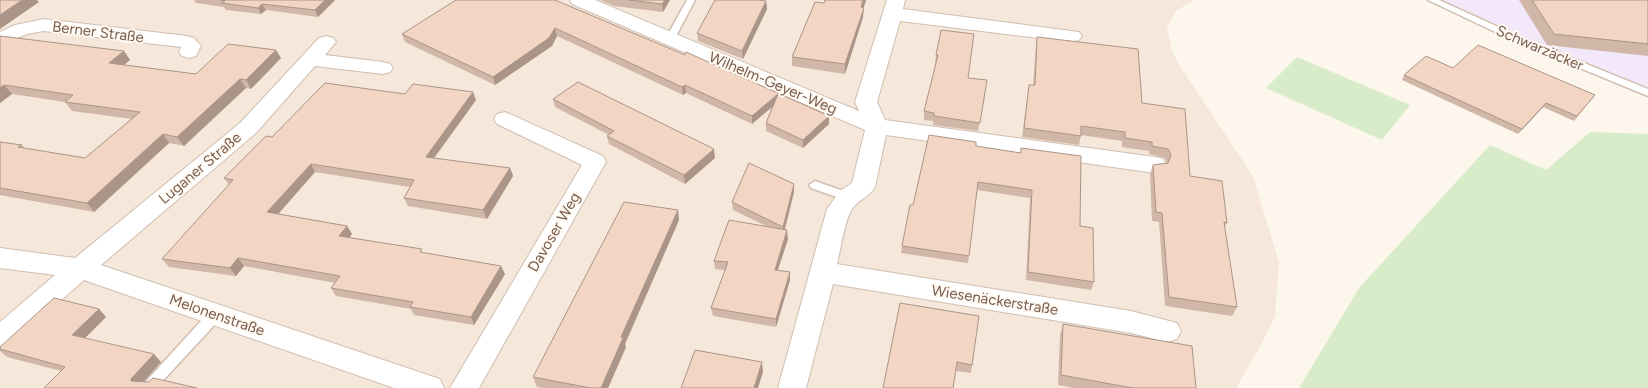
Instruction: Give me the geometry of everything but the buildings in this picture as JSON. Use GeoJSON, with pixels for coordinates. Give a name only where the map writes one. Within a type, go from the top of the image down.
{"type":"FeatureCollection","features":[{"type":"Feature","properties":{"kind":"street","name":"Wilhelm-Geyer-Weg"},"geometry":{"type":"LineString","coordinates":[[578,0],[877,127]]}},
{"type":"Feature","properties":{"kind":"street"},"geometry":{"type":"LineString","coordinates":[[792,388],[839,209],[848,197],[863,187],[877,127],[866,102],[894,7],[1072,36]]}},
{"type":"Feature","properties":{"kind":"street","name":"Berner Straße"},"geometry":{"type":"LineString","coordinates":[[0,39],[22,28],[44,26],[187,42],[191,46],[189,52]]}},
{"type":"Feature","properties":{"kind":"street","name":"Luganer Straße"},"geometry":{"type":"LineString","coordinates":[[0,338],[80,268],[248,128],[319,51],[383,68]]}},
{"type":"Feature","properties":{"kind":"street","name":"Davoser Weg"},"geometry":{"type":"LineString","coordinates":[[464,388],[595,162],[505,119]]}},
{"type":"Feature","properties":{"kind":"street"},"geometry":{"type":"LineString","coordinates":[[877,127],[1091,155],[1155,166]]}},
{"type":"Feature","properties":{"kind":"street","name":"Melonenstraße"},"geometry":{"type":"LineString","coordinates":[[0,258],[80,268],[430,388]]}},
{"type":"Feature","properties":{"kind":"street","name":"Wiesenäckerstraße"},"geometry":{"type":"LineString","coordinates":[[823,272],[1131,322],[1167,331]]}},
{"type":"Feature","properties":{"kind":"lane"},"geometry":{"type":"LineString","coordinates":[[671,38],[690,0]]}},
{"type":"Feature","properties":{"kind":"lane","name":"Schwarzäcker"},"geometry":{"type":"LineString","coordinates":[[1432,0],[1515,38],[1648,93]]}},
{"type":"Feature","properties":{"kind":"lane"},"geometry":{"type":"LineString","coordinates":[[815,185],[848,197]]}},
{"type":"Feature","properties":{"kind":"lane"},"geometry":{"type":"LineString","coordinates":[[147,388],[215,315]]}},
{"type":"Feature","properties":{"kind":"shaded area"},"geometry":{"type":"Polygon","coordinates":[[[0,0],[1194,0],[1176,11],[1167,27],[1172,50],[1178,63],[1253,176],[1279,263],[1275,316],[1260,347],[1236,388],[0,388],[0,0]]]}},
{"type":"Feature","properties":{"kind":"shaded area"},"geometry":{"type":"Polygon","coordinates":[[[1432,0],[1648,0],[1648,93],[1432,0]]]}},
{"type":"Feature","properties":{"kind":"green space"},"geometry":{"type":"Polygon","coordinates":[[[1297,57],[1410,105],[1382,140],[1266,88],[1297,57]]]}},
{"type":"Feature","properties":{"kind":"green space"},"geometry":{"type":"Polygon","coordinates":[[[1590,132],[1648,134],[1648,388],[1299,388],[1359,288],[1490,145],[1546,170],[1590,132]]]}}]}
